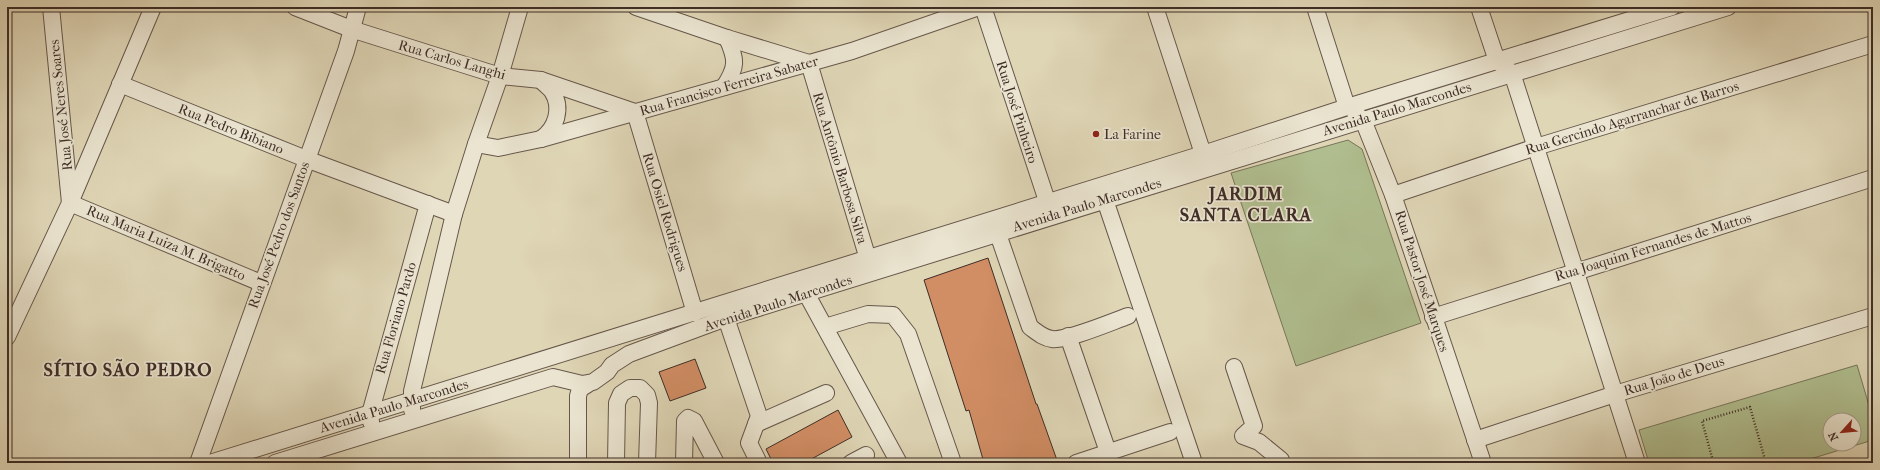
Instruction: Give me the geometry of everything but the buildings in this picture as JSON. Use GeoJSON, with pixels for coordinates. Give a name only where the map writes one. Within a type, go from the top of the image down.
{"type":"FeatureCollection","features":[{"type":"Feature","properties":{"kind":"street","name":"Rua José Neres Soares"},"geometry":{"type":"LineString","coordinates":[[51,7],[70,203]]}},
{"type":"Feature","properties":{"kind":"street"},"geometry":{"type":"LineString","coordinates":[[7,337],[70,203],[153,7]]}},
{"type":"Feature","properties":{"kind":"street","name":"Rua Carlos Langhi"},"geometry":{"type":"LineString","coordinates":[[294,7],[351,29],[500,76],[541,80],[635,112]]}},
{"type":"Feature","properties":{"kind":"street","name":"Rua José Pedro dos Santos"},"geometry":{"type":"LineString","coordinates":[[198,463],[261,283],[346,51],[358,7]]}},
{"type":"Feature","properties":{"kind":"street"},"geometry":{"type":"LineString","coordinates":[[413,420],[412,391],[454,214],[476,144],[500,76],[520,7]]}},
{"type":"Feature","properties":{"kind":"street"},"geometry":{"type":"LineString","coordinates":[[636,7],[727,38],[809,63]]}},
{"type":"Feature","properties":{"kind":"street","name":"Rua Francisco Ferreira Sabater"},"geometry":{"type":"LineString","coordinates":[[476,144],[498,148],[541,139],[852,51],[979,7]]}},
{"type":"Feature","properties":{"kind":"street","name":"Rua José Pinheiro"},"geometry":{"type":"LineString","coordinates":[[983,7],[1050,210]]}},
{"type":"Feature","properties":{"kind":"street"},"geometry":{"type":"LineString","coordinates":[[1155,7],[1205,161]]}},
{"type":"Feature","properties":{"kind":"street"},"geometry":{"type":"LineString","coordinates":[[1315,7],[1347,107]]}},
{"type":"Feature","properties":{"kind":"street"},"geometry":{"type":"LineString","coordinates":[[1479,7],[1497,61],[1512,73],[1637,463]]}},
{"type":"Feature","properties":{"kind":"street","name":"Avenida Paulo Marcondes"},"geometry":{"type":"LineString","coordinates":[[210,463],[695,313],[870,266],[998,234],[1050,210],[1106,200],[1347,107],[1497,61],[1643,12],[1672,7]]}},
{"type":"Feature","properties":{"kind":"street","name":"Avenida Paulo Marcondes"},"geometry":{"type":"LineString","coordinates":[[275,463],[553,377],[580,383],[603,375],[612,365],[629,354],[726,318],[806,293],[870,266],[1205,161],[1363,120],[1728,7]]}},
{"type":"Feature","properties":{"kind":"street"},"geometry":{"type":"LineString","coordinates":[[1643,12],[1650,32]]}},
{"type":"Feature","properties":{"kind":"street"},"geometry":{"type":"LineString","coordinates":[[724,87],[733,73],[734,63],[733,51],[727,38]]}},
{"type":"Feature","properties":{"kind":"street","name":"Rua Gercindo Agarranchar de Barros"},"geometry":{"type":"LineString","coordinates":[[1393,195],[1536,147],[1873,44]]}},
{"type":"Feature","properties":{"kind":"street","name":"Rua Antônio Barbosa Silva"},"geometry":{"type":"LineString","coordinates":[[809,63],[870,266]]}},
{"type":"Feature","properties":{"kind":"street"},"geometry":{"type":"LineString","coordinates":[[541,80],[552,91],[556,102],[557,116],[553,127],[541,139]]}},
{"type":"Feature","properties":{"kind":"street","name":"Rua Pedro Bibiano"},"geometry":{"type":"LineString","coordinates":[[120,84],[306,159],[454,214]]}},
{"type":"Feature","properties":{"kind":"street","name":"Rua Pastor José Marques"},"geometry":{"type":"LineString","coordinates":[[1347,107],[1363,120],[1393,195],[1483,463]]}},
{"type":"Feature","properties":{"kind":"street","name":"Rua Osiel Rodrigues"},"geometry":{"type":"LineString","coordinates":[[635,112],[695,313]]}},
{"type":"Feature","properties":{"kind":"street","name":"Rua Joaquim Fernandes de Mattos"},"geometry":{"type":"LineString","coordinates":[[1433,317],[1873,178]]}},
{"type":"Feature","properties":{"kind":"street"},"geometry":{"type":"LineString","coordinates":[[1106,200],[1194,463]]}},
{"type":"Feature","properties":{"kind":"street","name":"Rua Maria Luiza M. Brigatto"},"geometry":{"type":"LineString","coordinates":[[70,203],[261,283]]}},
{"type":"Feature","properties":{"kind":"street","name":"Rua Floriano Pardo"},"geometry":{"type":"LineString","coordinates":[[373,433],[370,414],[428,204]]}},
{"type":"Feature","properties":{"kind":"street"},"geometry":{"type":"LineString","coordinates":[[998,234],[1030,327],[1042,336],[1053,339],[1068,336],[1128,316]]}},
{"type":"Feature","properties":{"kind":"street"},"geometry":{"type":"LineString","coordinates":[[806,293],[899,463]]}},
{"type":"Feature","properties":{"kind":"street"},"geometry":{"type":"LineString","coordinates":[[825,327],[868,314],[893,315],[908,334],[954,463]]}},
{"type":"Feature","properties":{"kind":"street","name":"Rua João de Deus"},"geometry":{"type":"LineString","coordinates":[[1475,440],[1615,394],[1873,316]]}},
{"type":"Feature","properties":{"kind":"street"},"geometry":{"type":"LineString","coordinates":[[726,318],[759,416],[749,443],[759,463]]}},
{"type":"Feature","properties":{"kind":"street"},"geometry":{"type":"LineString","coordinates":[[1068,336],[1108,452]]}},
{"type":"Feature","properties":{"kind":"street"},"geometry":{"type":"LineString","coordinates":[[595,344],[606,346],[612,358],[612,365]]}},
{"type":"Feature","properties":{"kind":"street"},"geometry":{"type":"LineString","coordinates":[[577,349],[569,355],[564,364],[567,374],[580,383],[578,396],[578,463]]}},
{"type":"Feature","properties":{"kind":"street"},"geometry":{"type":"LineString","coordinates":[[1234,367],[1254,426],[1243,436],[1259,442],[1281,460],[1282,463]]}},
{"type":"Feature","properties":{"kind":"street"},"geometry":{"type":"LineString","coordinates":[[616,463],[618,403],[621,394],[630,388],[640,388],[647,394],[649,403],[647,463]]}},
{"type":"Feature","properties":{"kind":"street"},"geometry":{"type":"LineString","coordinates":[[756,424],[826,393]]}},
{"type":"Feature","properties":{"kind":"street"},"geometry":{"type":"LineString","coordinates":[[684,463],[685,420],[688,418],[694,421],[716,463]]}},
{"type":"Feature","properties":{"kind":"street"},"geometry":{"type":"LineString","coordinates":[[1076,463],[1170,432]]}},
{"type":"Feature","properties":{"kind":"street"},"geometry":{"type":"LineString","coordinates":[[851,463],[866,455]]}},
{"type":"Feature","properties":{"kind":"path"},"geometry":{"type":"LineString","coordinates":[[1705,463],[1713,461],[1702,420],[1750,407],[1766,463]]}},
{"type":"Feature","properties":{"kind":"green space"},"geometry":{"type":"Polygon","coordinates":[[[1348,140],[1362,149],[1421,323],[1296,366],[1231,173],[1348,140]]]}},
{"type":"Feature","properties":{"kind":"green space"},"geometry":{"type":"Polygon","coordinates":[[[1857,365],[1873,419],[1873,440],[1862,443],[1862,412],[1822,412],[1822,452],[1833,452],[1797,463],[1649,463],[1639,430],[1857,365]]]}},
{"type":"Feature","properties":{"kind":"place","name":"La Farine"},"geometry":{"type":"Point","coordinates":[1096,134]}},
{"type":"Feature","properties":{"kind":"district","name":"JARDIM SANTA CLARA"},"geometry":{"type":"Point","coordinates":[1246,204]}},
{"type":"Feature","properties":{"kind":"district","name":"SÍTIO SÃO PEDRO"},"geometry":{"type":"Point","coordinates":[128,370]}}]}
